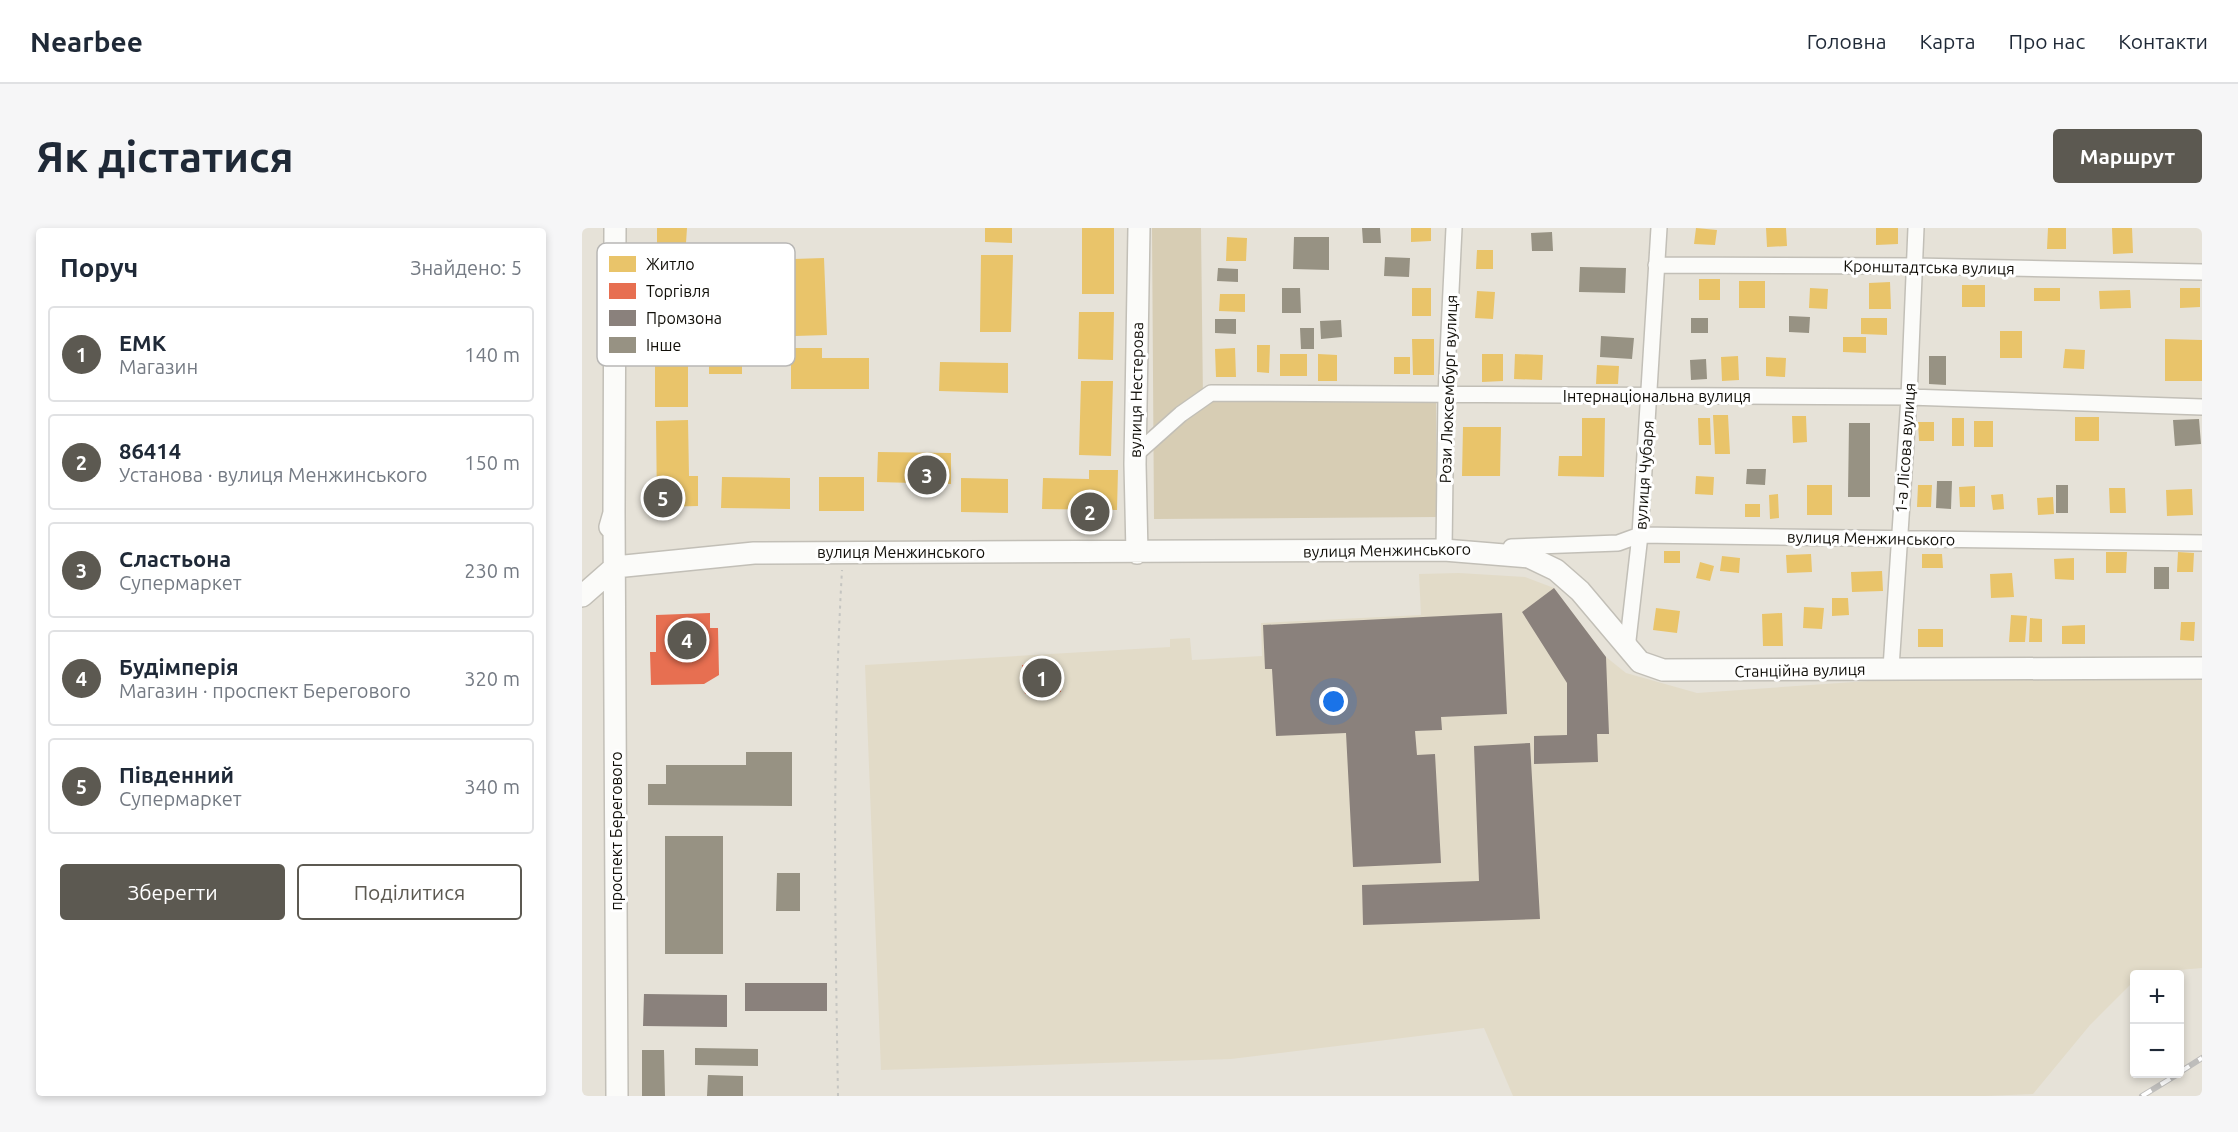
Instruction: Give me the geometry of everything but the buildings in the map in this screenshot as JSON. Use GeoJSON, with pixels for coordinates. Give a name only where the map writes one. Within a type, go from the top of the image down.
{"type":"FeatureCollection","features":[{"type":"Feature","properties":{"kind":"street"},"geometry":{"type":"LineString","coordinates":[[615,228],[615,243]]}},
{"type":"Feature","properties":{"kind":"street","name":"вулиця Нестерова"},"geometry":{"type":"LineString","coordinates":[[1137,553],[1135,455],[1139,228]]}},
{"type":"Feature","properties":{"kind":"street","name":"Рози Люксембург вулиця"},"geometry":{"type":"LineString","coordinates":[[1444,550],[1446,395],[1454,228]]}},
{"type":"Feature","properties":{"kind":"street","name":"вулиця Чубаря"},"geometry":{"type":"LineString","coordinates":[[1627,650],[1640,535],[1659,228]]}},
{"type":"Feature","properties":{"kind":"street","name":"1-а Лісова вулиця"},"geometry":{"type":"LineString","coordinates":[[1891,668],[1909,397],[1916,228]]}},
{"type":"Feature","properties":{"kind":"street","name":"Кронштадтська вулиця"},"geometry":{"type":"LineString","coordinates":[[1656,265],[1915,266],[2202,272]]}},
{"type":"Feature","properties":{"kind":"street"},"geometry":{"type":"LineString","coordinates":[[583,598],[598,573],[614,513],[615,366]]}},
{"type":"Feature","properties":{"kind":"street","name":"Інтернаціональна вулиця"},"geometry":{"type":"LineString","coordinates":[[1135,455],[1181,414],[1211,393],[1909,397],[2202,407]]}},
{"type":"Feature","properties":{"kind":"street","name":"проспект Берегового"},"geometry":{"type":"LineString","coordinates":[[614,513],[617,1096]]}},
{"type":"Feature","properties":{"kind":"street","name":"вулиця Менжинського"},"geometry":{"type":"LineString","coordinates":[[615,567],[754,553],[1444,550],[1618,543],[1640,535],[2202,543]]}},
{"type":"Feature","properties":{"kind":"street","name":"Станційна вулиця"},"geometry":{"type":"LineString","coordinates":[[1444,550],[1529,557],[1556,570],[1580,591],[1627,650],[1640,662],[1663,670],[2202,668]]}},
{"type":"Feature","properties":{"kind":"street"},"geometry":{"type":"LineString","coordinates":[[583,598],[615,567]]}},
{"type":"Feature","properties":{"kind":"path"},"geometry":{"type":"LineString","coordinates":[[838,1096],[835,914],[836,688],[843,552]]}},
{"type":"Feature","properties":{"kind":"shaded area"},"geometry":{"type":"Polygon","coordinates":[[[1152,228],[1201,228],[1203,401],[1436,399],[1437,517],[1154,519],[1152,228]]]}},
{"type":"Feature","properties":{"kind":"shaded area"},"geometry":{"type":"Polygon","coordinates":[[[1459,573],[1525,577],[1554,588],[1606,657],[1626,673],[1697,693],[1897,679],[2202,680],[2202,968],[2130,970],[2130,985],[2090,1025],[2033,1094],[1986,1096],[1513,1096],[1484,1028],[1231,1059],[881,1070],[865,665],[1170,647],[1170,639],[1190,638],[1192,660],[1262,656],[1261,623],[1421,615],[1419,574],[1459,573]]]}},
{"type":"Feature","properties":{"kind":"railway"},"geometry":{"type":"LineString","coordinates":[[2184,1069],[2202,1058]]}},
{"type":"Feature","properties":{"kind":"railway"},"geometry":{"type":"LineString","coordinates":[[2142,1096],[2171,1078]]}},
{"type":"Feature","properties":{"kind":"place","name":"Сластьона"},"geometry":{"type":"Point","coordinates":[927,475]}},
{"type":"Feature","properties":{"kind":"place","name":"Південний"},"geometry":{"type":"Point","coordinates":[663,498]}},
{"type":"Feature","properties":{"kind":"place","name":"86414"},"geometry":{"type":"Point","coordinates":[1090,512]}},
{"type":"Feature","properties":{"kind":"place","name":"Будімперія"},"geometry":{"type":"Point","coordinates":[687,640]}},
{"type":"Feature","properties":{"kind":"place","name":"ЕМК"},"geometry":{"type":"Point","coordinates":[1042,678]}}]}
